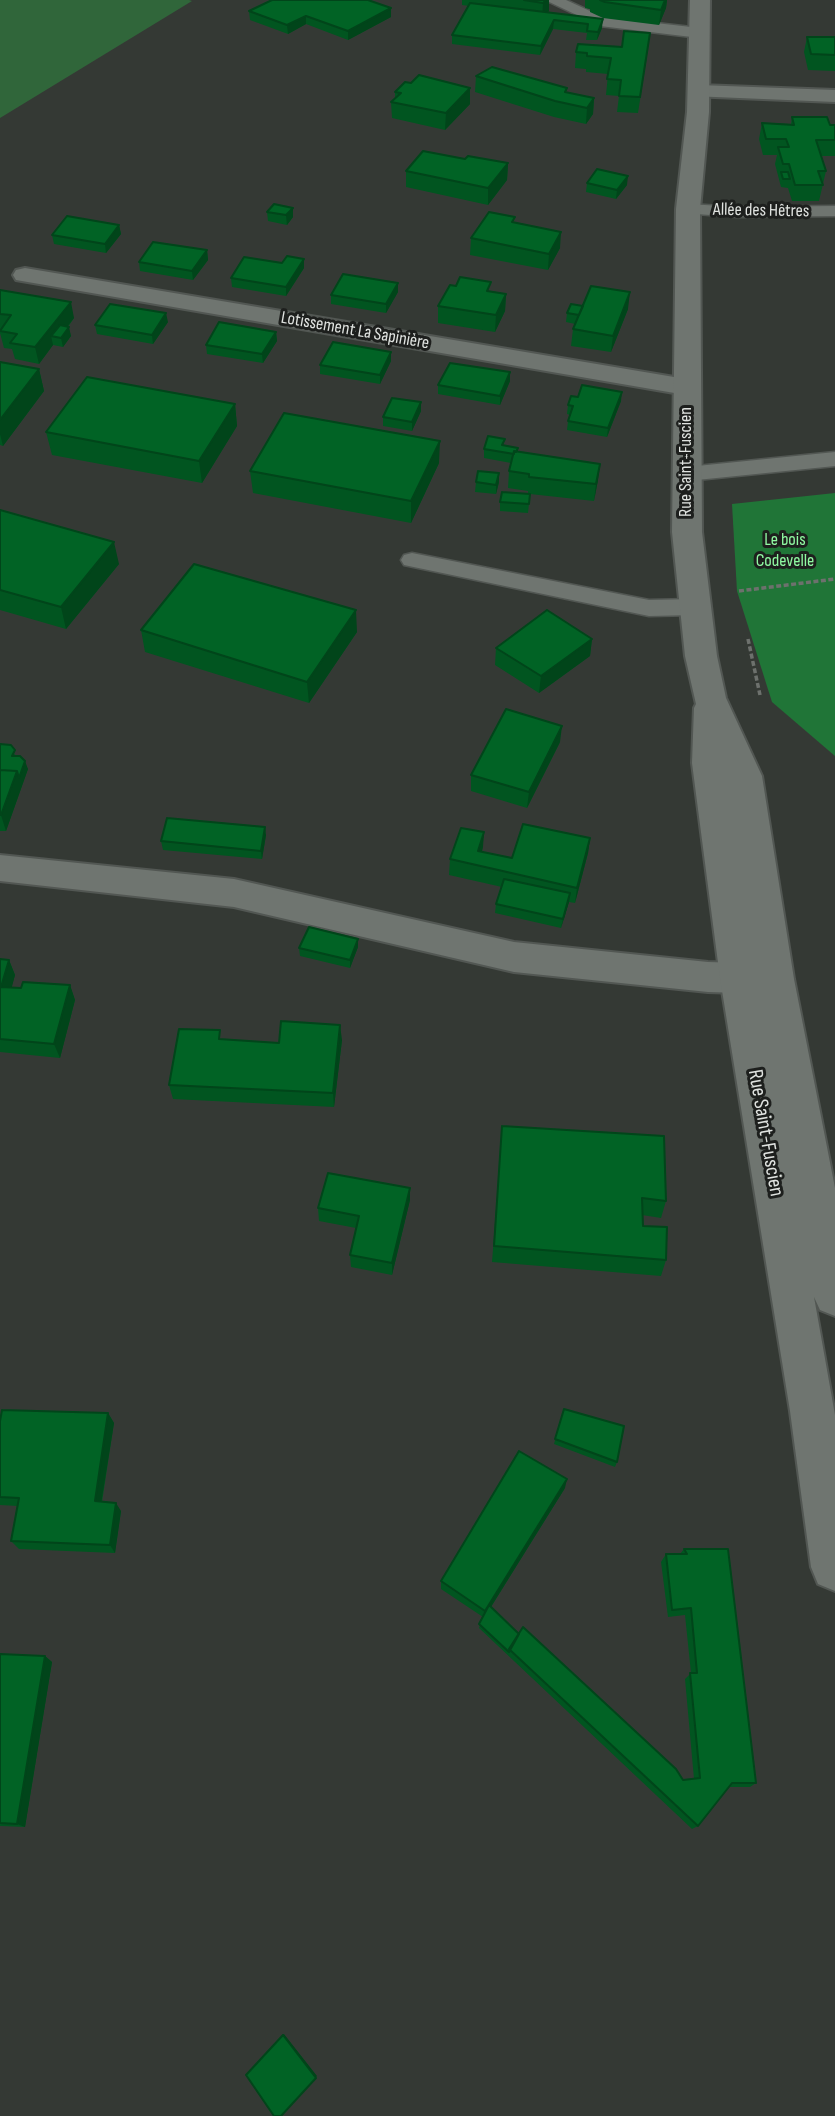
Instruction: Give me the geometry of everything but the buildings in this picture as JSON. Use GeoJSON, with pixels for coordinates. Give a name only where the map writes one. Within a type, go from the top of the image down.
{"type":"FeatureCollection","features":[{"type":"Feature","properties":{"kind":"main road","name":"Rue Saint-Fuscien"},"geometry":{"type":"LineString","coordinates":[[700,0],[699,91],[689,216],[687,532],[701,656],[710,698],[709,762],[725,864],[757,978],[835,1296]]}},
{"type":"Feature","properties":{"kind":"main road"},"geometry":{"type":"LineString","coordinates":[[699,91],[835,96]]}},
{"type":"Feature","properties":{"kind":"main road","name":"Lotissement La Sapinière"},"geometry":{"type":"LineString","coordinates":[[25,275],[686,387]]}},
{"type":"Feature","properties":{"kind":"main road"},"geometry":{"type":"LineString","coordinates":[[0,868],[234,893],[514,957],[708,977],[757,978]]}},
{"type":"Feature","properties":{"kind":"main road","name":"Rue Saint-Fuscien"},"geometry":{"type":"LineString","coordinates":[[757,978],[830,1493],[835,1567]]}},
{"type":"Feature","properties":{"kind":"lane"},"geometry":{"type":"LineString","coordinates":[[553,0],[600,21],[700,33]]}},
{"type":"Feature","properties":{"kind":"lane","name":"Allée des Hêtres"},"geometry":{"type":"LineString","coordinates":[[689,216],[738,212],[835,211]]}},
{"type":"Feature","properties":{"kind":"lane"},"geometry":{"type":"LineString","coordinates":[[689,216],[835,223]]}},
{"type":"Feature","properties":{"kind":"lane"},"geometry":{"type":"LineString","coordinates":[[687,474],[835,459]]}},
{"type":"Feature","properties":{"kind":"lane"},"geometry":{"type":"LineString","coordinates":[[412,560],[649,608],[695,607]]}},
{"type":"Feature","properties":{"kind":"path"},"geometry":{"type":"LineString","coordinates":[[735,582],[737,591],[835,579]]}},
{"type":"Feature","properties":{"kind":"path"},"geometry":{"type":"LineString","coordinates":[[746,631],[761,698]]}},
{"type":"Feature","properties":{"kind":"green space"},"geometry":{"type":"Polygon","coordinates":[[[0,0],[189,0],[192,1],[0,118],[0,0]]]}},
{"type":"Feature","properties":{"kind":"green space","name":"Le bois Codevelle"},"geometry":{"type":"Polygon","coordinates":[[[835,493],[835,756],[772,702],[737,591],[732,504],[835,493]]]}}]}
